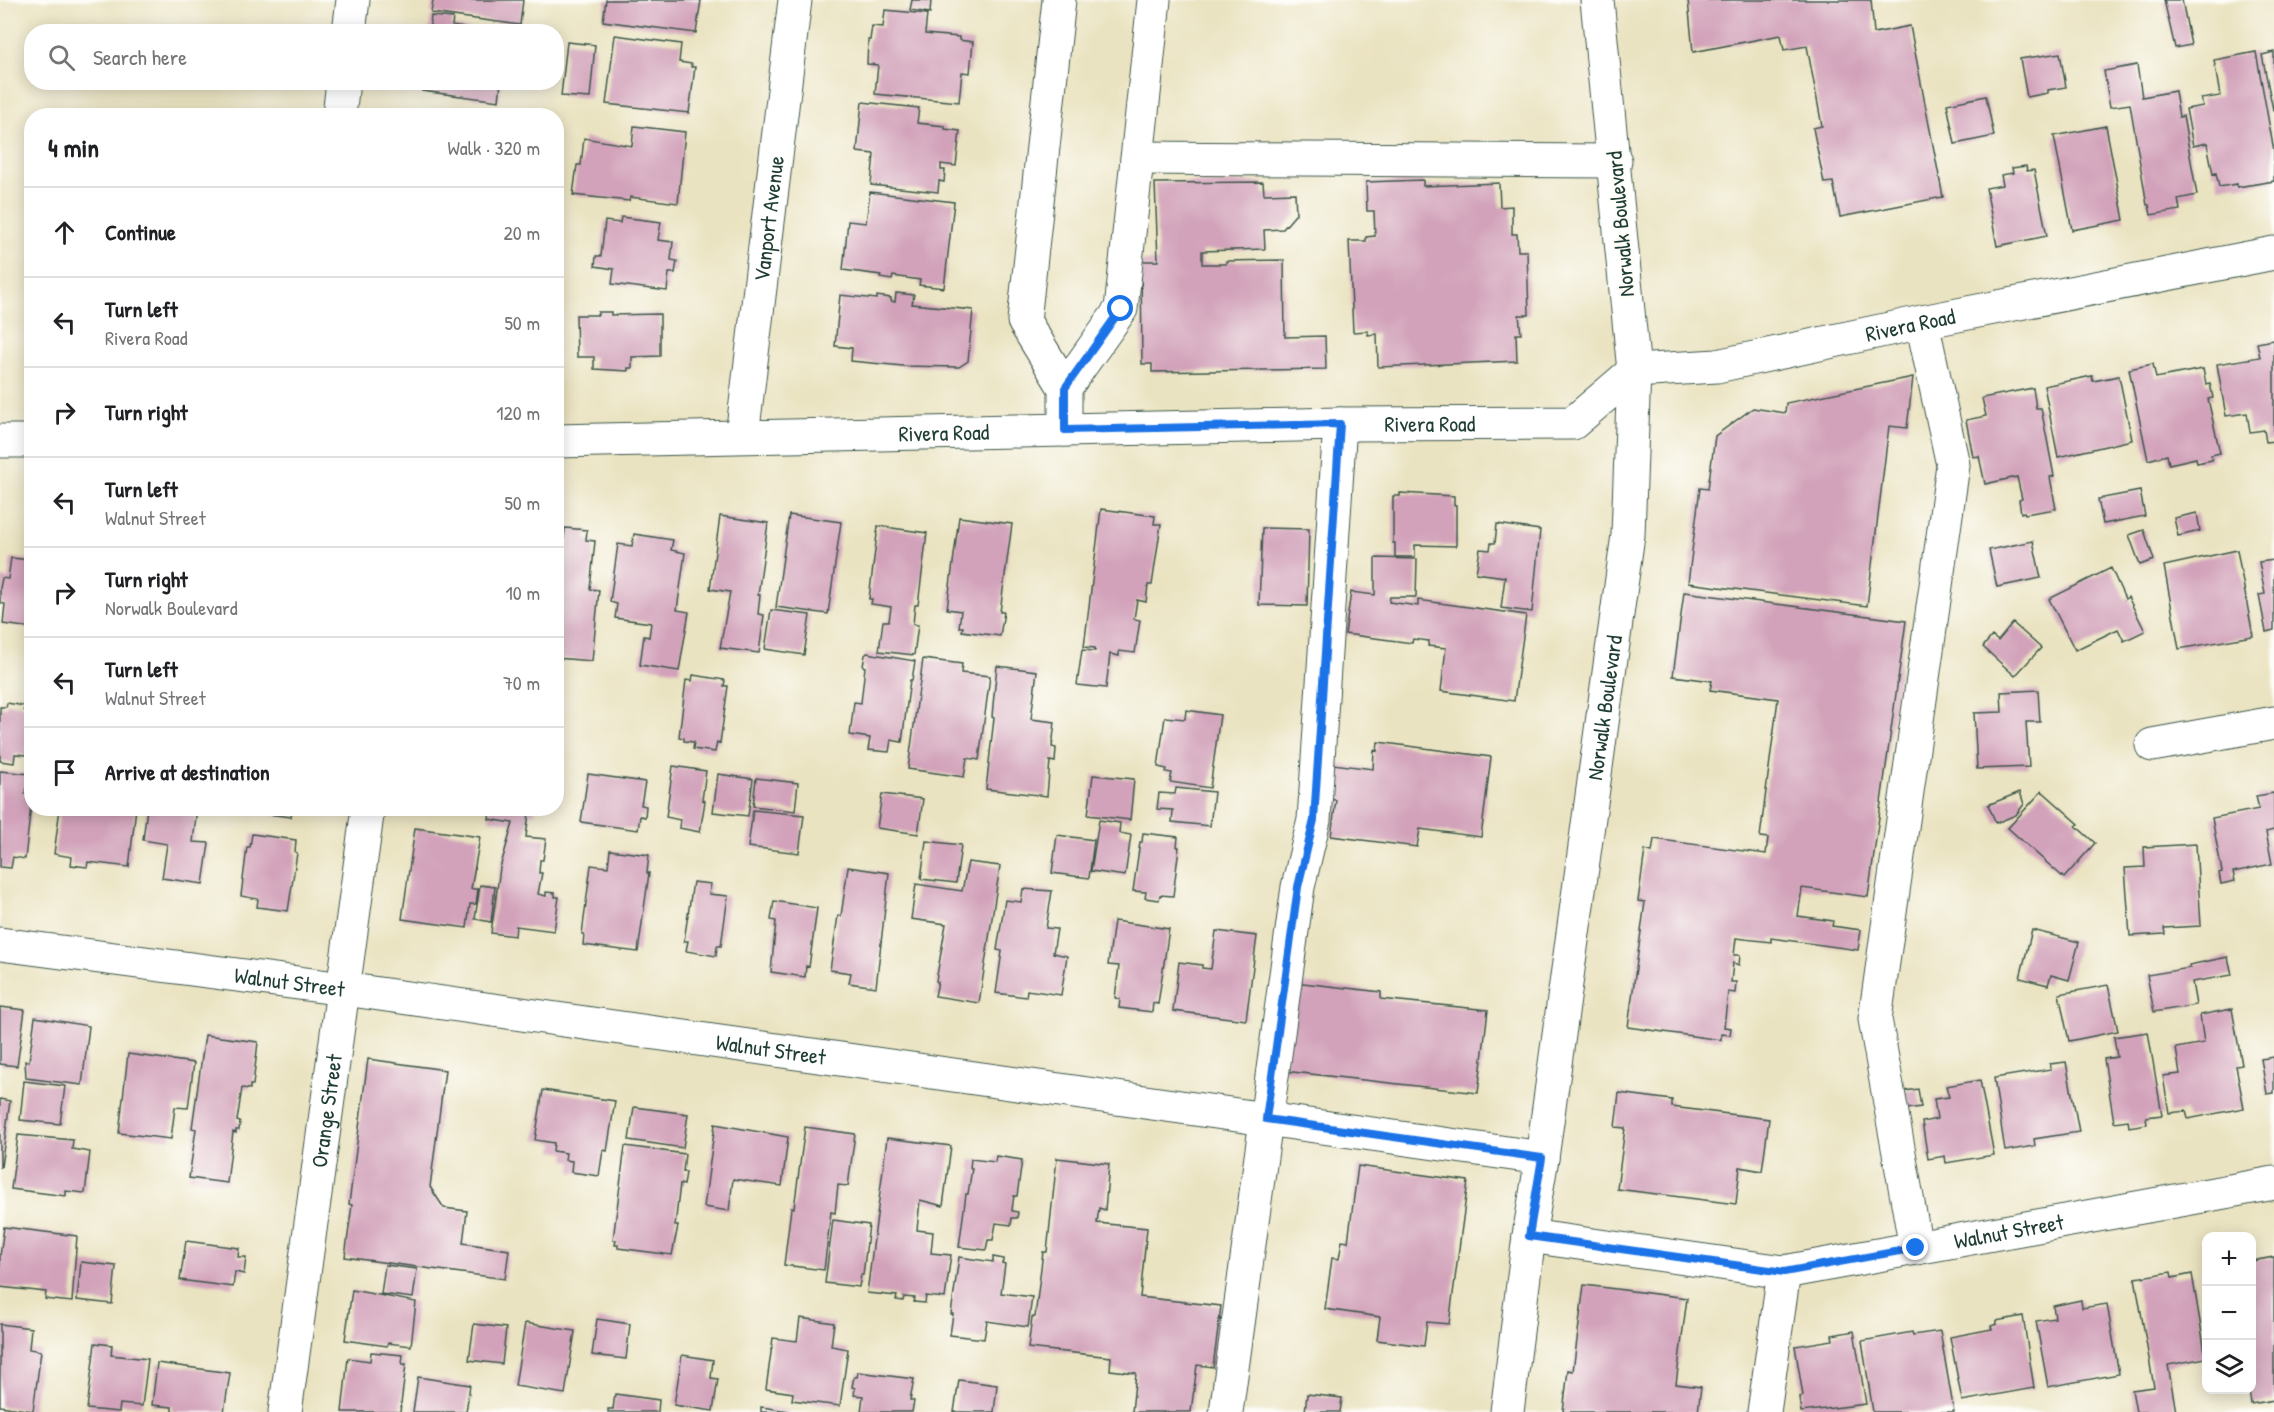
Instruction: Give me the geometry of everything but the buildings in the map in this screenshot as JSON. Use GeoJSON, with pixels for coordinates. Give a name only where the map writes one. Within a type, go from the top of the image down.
{"type":"FeatureCollection","features":[{"type":"Feature","properties":{"kind":"street"},"geometry":{"type":"LineString","coordinates":[[350,24],[353,0]]}},
{"type":"Feature","properties":{"kind":"street","name":"Vanport Avenue"},"geometry":{"type":"LineString","coordinates":[[742,436],[795,0]]}},
{"type":"Feature","properties":{"kind":"street"},"geometry":{"type":"LineString","coordinates":[[1059,0],[1024,321],[1065,388],[1065,430]]}},
{"type":"Feature","properties":{"kind":"street"},"geometry":{"type":"LineString","coordinates":[[1065,388],[1121,309],[1154,0]]}},
{"type":"Feature","properties":{"kind":"street","name":"Norwalk Boulevard"},"geometry":{"type":"LineString","coordinates":[[1507,1412],[1529,1236],[1542,1158],[1628,535],[1634,371],[1615,161],[1597,0]]}},
{"type":"Feature","properties":{"kind":"street"},"geometry":{"type":"LineString","coordinates":[[340,108],[342,90]]}},
{"type":"Feature","properties":{"kind":"street"},"geometry":{"type":"LineString","coordinates":[[1137,158],[1615,161]]}},
{"type":"Feature","properties":{"kind":"street","name":"Rivera Road"},"geometry":{"type":"LineString","coordinates":[[564,441],[1340,424],[1573,423],[1634,371],[1717,366],[1922,322],[2274,253]]}},
{"type":"Feature","properties":{"kind":"street"},"geometry":{"type":"LineString","coordinates":[[1916,1248],[1875,1019],[1953,465],[1922,322]]}},
{"type":"Feature","properties":{"kind":"street"},"geometry":{"type":"LineString","coordinates":[[1227,1412],[1298,887],[1314,820],[1340,424]]}},
{"type":"Feature","properties":{"kind":"street"},"geometry":{"type":"LineString","coordinates":[[0,441],[24,441]]}},
{"type":"Feature","properties":{"kind":"street"},"geometry":{"type":"LineString","coordinates":[[2152,746],[2274,723]]}},
{"type":"Feature","properties":{"kind":"street","name":"Orange Street"},"geometry":{"type":"LineString","coordinates":[[285,1412],[367,816]]}},
{"type":"Feature","properties":{"kind":"street","name":"Walnut Street"},"geometry":{"type":"LineString","coordinates":[[0,944],[344,988],[1542,1158]]}},
{"type":"Feature","properties":{"kind":"street","name":"Walnut Street"},"geometry":{"type":"LineString","coordinates":[[1529,1236],[1784,1272],[2274,1183]]}},
{"type":"Feature","properties":{"kind":"street"},"geometry":{"type":"LineString","coordinates":[[1764,1412],[1784,1272]]}},
{"type":"Feature","properties":{"kind":"route"},"geometry":{"type":"LineString","coordinates":[[1121,309],[1065,388],[1065,430],[1340,424],[1314,820],[1298,887],[1266,1119],[1542,1158],[1529,1236],[1784,1272],[1916,1248]]}}]}
